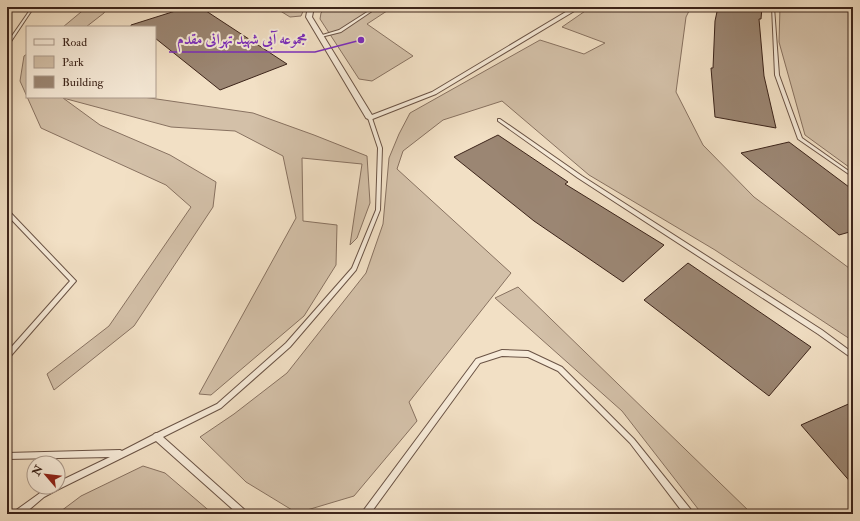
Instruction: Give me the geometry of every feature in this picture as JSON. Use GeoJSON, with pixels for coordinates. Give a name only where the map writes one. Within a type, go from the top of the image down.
{"type":"FeatureCollection","features":[{"type":"Feature","properties":{"kind":"street"},"geometry":{"type":"LineString","coordinates":[[311,7],[309,17],[370,118],[434,93],[578,7]]}},
{"type":"Feature","properties":{"kind":"lane"},"geometry":{"type":"LineString","coordinates":[[7,45],[33,7]]}},
{"type":"Feature","properties":{"kind":"lane"},"geometry":{"type":"LineString","coordinates":[[321,36],[340,31],[377,7]]}},
{"type":"Feature","properties":{"kind":"lane"},"geometry":{"type":"LineString","coordinates":[[773,7],[777,75],[800,139],[853,176]]}},
{"type":"Feature","properties":{"kind":"lane"},"geometry":{"type":"LineString","coordinates":[[66,481],[219,406],[288,345],[354,269],[378,210],[380,148],[370,118]]}},
{"type":"Feature","properties":{"kind":"lane"},"geometry":{"type":"LineString","coordinates":[[499,120],[580,177],[820,332],[853,356]]}},
{"type":"Feature","properties":{"kind":"lane"},"geometry":{"type":"LineString","coordinates":[[7,212],[73,281],[7,356]]}},
{"type":"Feature","properties":{"kind":"lane"},"geometry":{"type":"LineString","coordinates":[[366,514],[478,361],[502,353],[528,354],[560,369],[632,441],[689,514]]}},
{"type":"Feature","properties":{"kind":"lane"},"geometry":{"type":"LineString","coordinates":[[156,436],[243,514]]}},
{"type":"Feature","properties":{"kind":"lane"},"geometry":{"type":"LineString","coordinates":[[7,456],[122,453]]}},
{"type":"Feature","properties":{"kind":"lane"},"geometry":{"type":"LineString","coordinates":[[18,514],[42,495]]}},
{"type":"Feature","properties":{"kind":"green space"},"geometry":{"type":"Polygon","coordinates":[[[87,7],[107,7],[104,13],[87,26],[64,26],[87,7]]]}},
{"type":"Feature","properties":{"kind":"green space"},"geometry":{"type":"Polygon","coordinates":[[[274,7],[289,7],[291,9],[293,7],[305,7],[301,16],[290,17],[274,7]]]}},
{"type":"Feature","properties":{"kind":"green space"},"geometry":{"type":"Polygon","coordinates":[[[327,7],[393,7],[367,24],[413,56],[372,81],[359,79],[320,19],[321,13],[327,7]]]}},
{"type":"Feature","properties":{"kind":"green space"},"geometry":{"type":"Polygon","coordinates":[[[591,7],[691,7],[686,17],[676,92],[703,145],[754,197],[853,271],[853,341],[715,250],[589,175],[502,101],[443,120],[403,151],[397,169],[511,273],[409,402],[417,421],[354,496],[297,513],[246,482],[200,437],[234,414],[287,373],[366,273],[383,224],[389,158],[410,113],[540,40],[584,54],[605,43],[562,27],[591,7]]]}},
{"type":"Feature","properties":{"kind":"green space"},"geometry":{"type":"Polygon","coordinates":[[[780,7],[853,7],[853,170],[805,135],[779,42],[780,7]]]}},
{"type":"Feature","properties":{"kind":"green space"},"geometry":{"type":"Polygon","coordinates":[[[26,55],[26,95],[20,81],[24,56],[26,55]]]}},
{"type":"Feature","properties":{"kind":"green space"},"geometry":{"type":"Polygon","coordinates":[[[27,98],[63,98],[100,125],[170,155],[216,182],[213,207],[134,326],[54,390],[47,374],[109,326],[191,207],[166,185],[41,128],[27,98]]]}},
{"type":"Feature","properties":{"kind":"green space"},"geometry":{"type":"Polygon","coordinates":[[[63,98],[150,98],[253,113],[367,156],[370,203],[357,238],[350,245],[362,164],[302,158],[303,221],[337,225],[336,265],[304,316],[211,395],[199,394],[296,218],[283,156],[235,131],[171,127],[63,98]]]}},
{"type":"Feature","properties":{"kind":"green space"},"geometry":{"type":"Polygon","coordinates":[[[518,287],[752,514],[702,514],[622,411],[495,298],[518,287]]]}},
{"type":"Feature","properties":{"kind":"green space"},"geometry":{"type":"Polygon","coordinates":[[[143,466],[165,473],[213,514],[57,514],[81,496],[143,466]]]}},
{"type":"Feature","properties":{"kind":"building"},"geometry":{"type":"Polygon","coordinates":[[[188,7],[200,7],[287,64],[220,90],[156,39],[156,26],[131,25],[188,7]]]}},
{"type":"Feature","properties":{"kind":"building"},"geometry":{"type":"Polygon","coordinates":[[[718,7],[762,7],[761,19],[759,19],[764,76],[776,128],[715,117],[711,68],[713,68],[715,21],[718,7]]]}},
{"type":"Feature","properties":{"kind":"building"},"geometry":{"type":"Polygon","coordinates":[[[498,135],[568,182],[565,184],[664,245],[623,282],[534,221],[454,157],[498,135]]]}},
{"type":"Feature","properties":{"kind":"building"},"geometry":{"type":"Polygon","coordinates":[[[789,142],[853,190],[853,231],[839,235],[741,153],[789,142]]]}},
{"type":"Feature","properties":{"kind":"building"},"geometry":{"type":"Polygon","coordinates":[[[688,263],[811,347],[769,396],[644,300],[688,263]]]}},
{"type":"Feature","properties":{"kind":"building"},"geometry":{"type":"Polygon","coordinates":[[[853,402],[853,485],[801,425],[853,402]]]}},
{"type":"Feature","properties":{"kind":"place","name":"مجموعه آبی شهید تهرانی مقدم"},"geometry":{"type":"Point","coordinates":[361,40]}}]}
